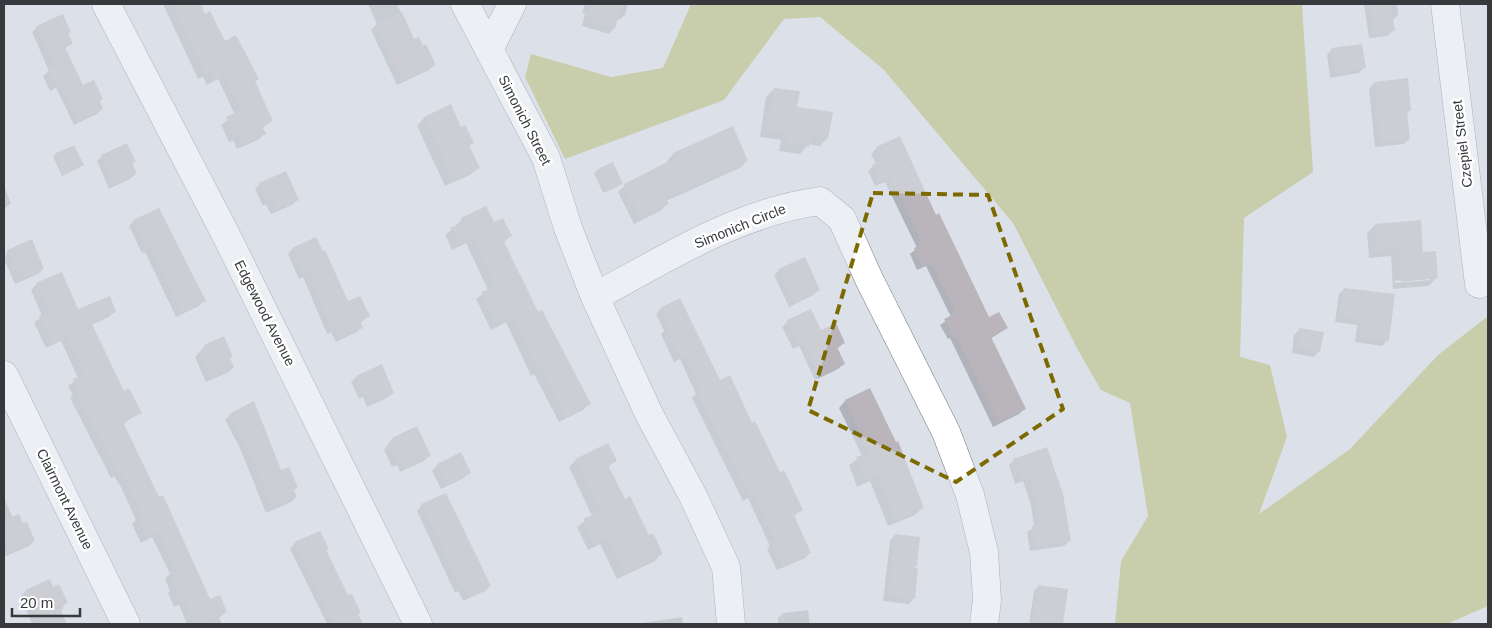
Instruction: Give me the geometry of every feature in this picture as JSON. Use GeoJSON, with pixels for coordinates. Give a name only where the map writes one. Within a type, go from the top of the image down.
{"type":"FeatureCollection","features":[{"type":"Feature","properties":{"kind":"street","name":"Edgewood Avenue"},"geometry":{"type":"LineString","coordinates":[[106,4],[225,233],[418,624]]}},
{"type":"Feature","properties":{"kind":"street","name":"Simonich Street"},"geometry":{"type":"LineString","coordinates":[[465,4],[546,158],[568,228],[595,297]]}},
{"type":"Feature","properties":{"kind":"street"},"geometry":{"type":"LineString","coordinates":[[489,50],[512,4]]}},
{"type":"Feature","properties":{"kind":"street","name":"Czepiel Street"},"geometry":{"type":"LineString","coordinates":[[1445,4],[1479,284]]}},
{"type":"Feature","properties":{"kind":"street","name":"Simonich Circle"},"geometry":{"type":"LineString","coordinates":[[595,297],[693,244],[763,214],[795,205],[820,201],[842,218],[869,279],[946,432],[970,495],[984,552],[987,600],[984,624]]}},
{"type":"Feature","properties":{"kind":"street"},"geometry":{"type":"LineString","coordinates":[[595,297],[650,414],[693,496],[726,567],[731,624]]}},
{"type":"Feature","properties":{"kind":"street","name":"Clairmont Avenue"},"geometry":{"type":"LineString","coordinates":[[4,375],[126,624]]}},
{"type":"Feature","properties":{"kind":"highlighted area"},"geometry":{"type":"Polygon","coordinates":[[[873,193],[988,195],[1063,409],[956,482],[808,410],[873,193]]]}},
{"type":"Feature","properties":{"kind":"green space"},"geometry":{"type":"Polygon","coordinates":[[[691,4],[1302,4],[1313,172],[1244,218],[1240,357],[1270,365],[1287,437],[1259,514],[1350,449],[1438,355],[1488,316],[1488,606],[1447,624],[1115,624],[1121,561],[1148,516],[1130,403],[1101,390],[1079,352],[1013,223],[883,69],[820,17],[784,19],[724,100],[565,159],[525,77],[531,54],[611,77],[663,68],[691,4]]]}},
{"type":"Feature","properties":{"kind":"building"},"geometry":{"type":"Polygon","coordinates":[[[171,4],[201,4],[205,14],[210,11],[225,41],[236,35],[259,79],[255,81],[273,121],[262,126],[266,134],[244,144],[240,135],[235,137],[226,117],[242,110],[224,74],[213,80],[209,72],[205,74],[171,4]]]}},
{"type":"Feature","properties":{"kind":"building"},"geometry":{"type":"Polygon","coordinates":[[[591,4],[622,4],[615,29],[586,21],[591,4]]]}},
{"type":"Feature","properties":{"kind":"building"},"geometry":{"type":"Polygon","coordinates":[[[1370,4],[1391,4],[1395,31],[1374,34],[1370,4]]]}},
{"type":"Feature","properties":{"kind":"building"},"geometry":{"type":"Polygon","coordinates":[[[402,12],[414,39],[419,37],[423,46],[426,44],[436,65],[402,81],[376,24],[402,12]]]}},
{"type":"Feature","properties":{"kind":"building"},"geometry":{"type":"Polygon","coordinates":[[[63,14],[71,32],[68,33],[73,44],[65,47],[83,85],[94,80],[103,99],[100,101],[103,109],[79,121],[61,84],[55,87],[48,70],[55,66],[36,26],[63,14]]]}},
{"type":"Feature","properties":{"kind":"building"},"geometry":{"type":"Polygon","coordinates":[[[1362,44],[1366,68],[1335,73],[1331,48],[1362,44]]]}},
{"type":"Feature","properties":{"kind":"building"},"geometry":{"type":"Polygon","coordinates":[[[1408,78],[1411,111],[1407,111],[1410,139],[1380,143],[1374,82],[1408,78]]]}},
{"type":"Feature","properties":{"kind":"building"},"geometry":{"type":"Polygon","coordinates":[[[774,88],[800,91],[797,107],[833,112],[828,139],[811,136],[809,147],[786,143],[788,133],[767,130],[774,88]]]}},
{"type":"Feature","properties":{"kind":"building"},"geometry":{"type":"Polygon","coordinates":[[[451,104],[461,127],[465,125],[474,143],[469,145],[480,168],[453,180],[424,117],[451,104]]]}},
{"type":"Feature","properties":{"kind":"building"},"geometry":{"type":"Polygon","coordinates":[[[733,126],[748,161],[666,198],[669,204],[641,218],[624,184],[675,158],[673,153],[733,126]]]}},
{"type":"Feature","properties":{"kind":"building"},"geometry":{"type":"Polygon","coordinates":[[[900,136],[936,215],[939,213],[989,317],[999,312],[1008,328],[991,337],[1026,409],[998,423],[955,334],[953,335],[944,319],[956,313],[931,262],[922,266],[914,248],[922,244],[900,194],[898,195],[890,177],[880,182],[872,165],[882,160],[876,147],[900,136]]]}},
{"type":"Feature","properties":{"kind":"building"},"geometry":{"type":"Polygon","coordinates":[[[127,143],[136,162],[132,163],[137,174],[114,185],[101,155],[127,143]]]}},
{"type":"Feature","properties":{"kind":"building"},"geometry":{"type":"Polygon","coordinates":[[[74,145],[84,165],[64,175],[54,154],[74,145]]]}},
{"type":"Feature","properties":{"kind":"building"},"geometry":{"type":"Polygon","coordinates":[[[613,162],[623,184],[606,192],[596,170],[613,162]]]}},
{"type":"Feature","properties":{"kind":"building"},"geometry":{"type":"Polygon","coordinates":[[[286,171],[299,200],[277,210],[272,200],[268,201],[259,183],[286,171]]]}},
{"type":"Feature","properties":{"kind":"building"},"geometry":{"type":"Polygon","coordinates":[[[486,206],[494,222],[503,218],[512,236],[503,240],[519,274],[538,312],[542,310],[591,404],[565,417],[541,369],[537,370],[513,317],[497,324],[482,292],[495,286],[473,238],[458,245],[450,228],[463,222],[461,218],[486,206]]]}},
{"type":"Feature","properties":{"kind":"building"},"geometry":{"type":"Polygon","coordinates":[[[159,208],[206,301],[181,313],[151,247],[147,249],[133,220],[159,208]]]}},
{"type":"Feature","properties":{"kind":"building"},"geometry":{"type":"Polygon","coordinates":[[[1421,220],[1423,252],[1436,251],[1438,278],[1401,282],[1398,249],[1377,251],[1375,224],[1421,220]]]}},
{"type":"Feature","properties":{"kind":"building"},"geometry":{"type":"Polygon","coordinates":[[[316,237],[323,251],[325,250],[348,301],[360,296],[370,316],[360,321],[363,328],[340,338],[336,328],[332,330],[308,273],[304,275],[292,248],[316,237]]]}},
{"type":"Feature","properties":{"kind":"building"},"geometry":{"type":"Polygon","coordinates":[[[32,239],[44,269],[20,279],[7,250],[32,239]]]}},
{"type":"Feature","properties":{"kind":"building"},"geometry":{"type":"Polygon","coordinates":[[[805,257],[820,290],[794,303],[778,269],[805,257]]]}},
{"type":"Feature","properties":{"kind":"building"},"geometry":{"type":"Polygon","coordinates":[[[62,272],[78,309],[110,296],[116,312],[91,322],[124,391],[129,388],[142,413],[123,422],[159,497],[163,495],[210,599],[220,595],[227,612],[195,624],[185,600],[180,602],[173,587],[176,585],[170,572],[176,570],[158,532],[146,538],[137,518],[142,515],[126,481],[120,472],[117,473],[75,391],[78,389],[73,379],[84,374],[67,337],[52,344],[39,316],[48,311],[36,283],[62,272]]]}},
{"type":"Feature","properties":{"kind":"building"},"geometry":{"type":"Polygon","coordinates":[[[1344,288],[1395,294],[1389,341],[1360,337],[1362,320],[1340,317],[1344,288]]]}},
{"type":"Feature","properties":{"kind":"building"},"geometry":{"type":"Polygon","coordinates":[[[680,298],[720,380],[730,375],[752,423],[755,421],[780,472],[784,470],[803,510],[794,515],[811,553],[782,566],[771,542],[775,541],[753,494],[749,496],[696,391],[701,389],[685,355],[679,358],[665,327],[669,326],[660,308],[680,298]]]}},
{"type":"Feature","properties":{"kind":"building"},"geometry":{"type":"Polygon","coordinates":[[[811,309],[821,330],[836,323],[845,343],[837,347],[845,364],[820,376],[804,342],[798,345],[787,320],[811,309]]]}},
{"type":"Feature","properties":{"kind":"building"},"geometry":{"type":"Polygon","coordinates":[[[1299,328],[1324,332],[1320,352],[1297,348],[1299,328]]]}},
{"type":"Feature","properties":{"kind":"building"},"geometry":{"type":"Polygon","coordinates":[[[224,336],[233,357],[230,358],[234,368],[211,378],[199,351],[206,348],[204,345],[224,336]]]}},
{"type":"Feature","properties":{"kind":"building"},"geometry":{"type":"Polygon","coordinates":[[[382,364],[394,393],[373,402],[368,393],[364,395],[356,376],[382,364]]]}},
{"type":"Feature","properties":{"kind":"building"},"geometry":{"type":"Polygon","coordinates":[[[870,388],[896,442],[898,441],[924,508],[895,520],[877,475],[864,480],[856,457],[870,452],[845,400],[870,388]]]}},
{"type":"Feature","properties":{"kind":"building"},"geometry":{"type":"Polygon","coordinates":[[[254,401],[281,470],[289,467],[298,488],[294,490],[297,497],[272,508],[245,442],[229,414],[254,401]]]}},
{"type":"Feature","properties":{"kind":"building"},"geometry":{"type":"Polygon","coordinates":[[[417,426],[431,456],[405,468],[402,461],[397,463],[389,444],[394,442],[392,438],[417,426]]]}},
{"type":"Feature","properties":{"kind":"building"},"geometry":{"type":"Polygon","coordinates":[[[608,443],[617,461],[608,465],[625,499],[630,496],[649,535],[653,533],[663,554],[624,573],[607,538],[595,544],[583,519],[600,511],[575,459],[608,443]]]}},
{"type":"Feature","properties":{"kind":"building"},"geometry":{"type":"Polygon","coordinates":[[[1047,447],[1063,494],[1071,541],[1035,547],[1032,526],[1040,524],[1036,499],[1028,476],[1020,479],[1013,459],[1047,447]]]}},
{"type":"Feature","properties":{"kind":"building"},"geometry":{"type":"Polygon","coordinates":[[[461,452],[471,473],[447,485],[437,464],[461,452]]]}},
{"type":"Feature","properties":{"kind":"building"},"geometry":{"type":"Polygon","coordinates":[[[446,493],[491,586],[469,597],[464,587],[461,588],[421,504],[446,493]]]}},
{"type":"Feature","properties":{"kind":"building"},"geometry":{"type":"Polygon","coordinates":[[[19,514],[23,523],[27,522],[35,541],[9,552],[4,539],[4,520],[19,514]]]}},
{"type":"Feature","properties":{"kind":"building"},"geometry":{"type":"Polygon","coordinates":[[[320,531],[329,549],[326,550],[348,595],[352,594],[361,613],[358,614],[363,624],[335,624],[294,542],[320,531]]]}},
{"type":"Feature","properties":{"kind":"building"},"geometry":{"type":"Polygon","coordinates":[[[895,534],[920,537],[917,566],[911,567],[918,568],[915,599],[888,596],[895,534]]]}},
{"type":"Feature","properties":{"kind":"building"},"geometry":{"type":"Polygon","coordinates":[[[50,579],[53,587],[59,584],[68,603],[62,606],[63,609],[61,610],[67,624],[40,624],[25,590],[50,579]]]}},
{"type":"Feature","properties":{"kind":"building"},"geometry":{"type":"Polygon","coordinates":[[[1038,585],[1068,589],[1063,624],[1033,624],[1038,585]]]}}]}
